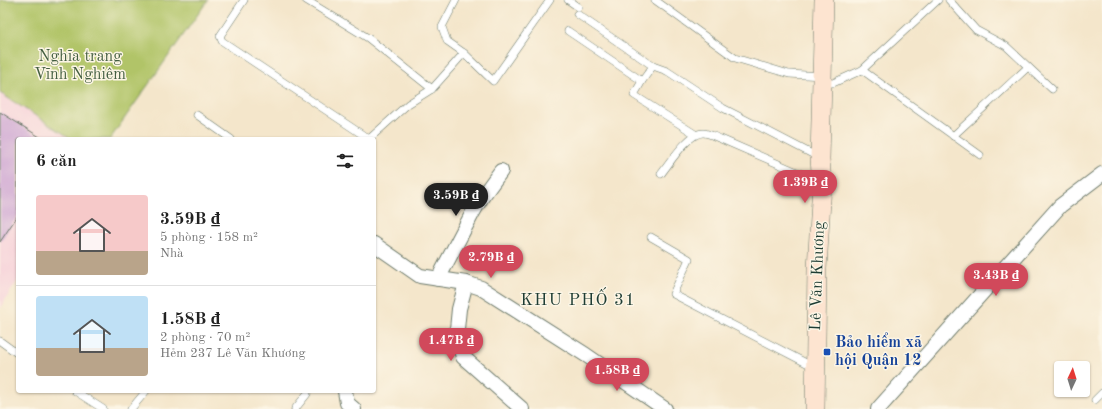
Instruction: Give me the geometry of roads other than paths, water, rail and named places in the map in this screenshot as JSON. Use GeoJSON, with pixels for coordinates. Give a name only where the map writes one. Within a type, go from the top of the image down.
{"type":"FeatureCollection","features":[{"type":"Feature","properties":{"kind":"main road","name":"Lê Văn Khương"},"geometry":{"type":"LineString","coordinates":[[815,409],[817,269],[822,183],[820,159],[824,0]]}},
{"type":"Feature","properties":{"kind":"street"},"geometry":{"type":"LineString","coordinates":[[438,279],[472,214],[482,197],[501,171]]}},
{"type":"Feature","properties":{"kind":"street"},"geometry":{"type":"LineString","coordinates":[[880,408],[1060,206],[1100,179]]}},
{"type":"Feature","properties":{"kind":"street"},"geometry":{"type":"LineString","coordinates":[[376,245],[420,276],[466,283],[481,288],[586,355],[665,409]]}},
{"type":"Feature","properties":{"kind":"street"},"geometry":{"type":"LineString","coordinates":[[466,283],[459,309],[457,329],[463,357],[522,409]]}},
{"type":"Feature","properties":{"kind":"street"},"geometry":{"type":"LineString","coordinates":[[345,393],[347,403],[354,409]]}},
{"type":"Feature","properties":{"kind":"lane"},"geometry":{"type":"LineString","coordinates":[[244,0],[220,36],[222,41],[366,137]]}},
{"type":"Feature","properties":{"kind":"lane"},"geometry":{"type":"LineString","coordinates":[[306,0],[368,38],[432,89]]}},
{"type":"Feature","properties":{"kind":"lane"},"geometry":{"type":"LineString","coordinates":[[456,0],[442,27],[447,41],[464,53],[493,81],[550,0]]}},
{"type":"Feature","properties":{"kind":"lane"},"geometry":{"type":"LineString","coordinates":[[568,0],[578,11],[653,66],[667,71],[723,108],[820,159]]}},
{"type":"Feature","properties":{"kind":"lane"},"geometry":{"type":"LineString","coordinates":[[655,0],[735,58],[789,74],[833,83],[862,70],[938,0]]}},
{"type":"Feature","properties":{"kind":"lane"},"geometry":{"type":"LineString","coordinates":[[949,0],[976,30],[1006,46],[1052,89]]}},
{"type":"Feature","properties":{"kind":"lane"},"geometry":{"type":"LineString","coordinates":[[568,31],[642,81]]}},
{"type":"Feature","properties":{"kind":"lane"},"geometry":{"type":"LineString","coordinates":[[371,137],[408,104],[432,89],[464,53]]}},
{"type":"Feature","properties":{"kind":"lane"},"geometry":{"type":"LineString","coordinates":[[653,66],[634,95],[695,134],[707,134],[822,183]]}},
{"type":"Feature","properties":{"kind":"lane"},"geometry":{"type":"LineString","coordinates":[[953,136],[1028,67]]}},
{"type":"Feature","properties":{"kind":"lane"},"geometry":{"type":"LineString","coordinates":[[862,70],[980,155]]}},
{"type":"Feature","properties":{"kind":"lane"},"geometry":{"type":"LineString","coordinates":[[197,115],[228,137]]}},
{"type":"Feature","properties":{"kind":"lane"},"geometry":{"type":"LineString","coordinates":[[661,174],[695,134]]}},
{"type":"Feature","properties":{"kind":"lane"},"geometry":{"type":"LineString","coordinates":[[651,237],[689,260],[673,294],[816,368]]}},
{"type":"Feature","properties":{"kind":"lane"},"geometry":{"type":"LineString","coordinates":[[0,341],[16,353]]}},
{"type":"Feature","properties":{"kind":"lane"},"geometry":{"type":"LineString","coordinates":[[78,393],[103,409]]}},
{"type":"Feature","properties":{"kind":"lane"},"geometry":{"type":"LineString","coordinates":[[131,409],[144,393]]}},
{"type":"Feature","properties":{"kind":"lane"},"geometry":{"type":"LineString","coordinates":[[1095,400],[1102,393]]}},
{"type":"Feature","properties":{"kind":"lane"},"geometry":{"type":"LineString","coordinates":[[295,409],[307,394]]}},
{"type":"Feature","properties":{"kind":"place","name":"Bảo hiểm xã hội Quận 12"},"geometry":{"type":"Point","coordinates":[827,352]}},
{"type":"Feature","properties":{"kind":"district","name":"KHU PHỐ 31"},"geometry":{"type":"Point","coordinates":[578,300]}},
{"type":"Feature","properties":{"kind":"park label","name":"Nghĩa trang Vĩnh Nghiêm"},"geometry":{"type":"Point","coordinates":[80,66]}}]}
